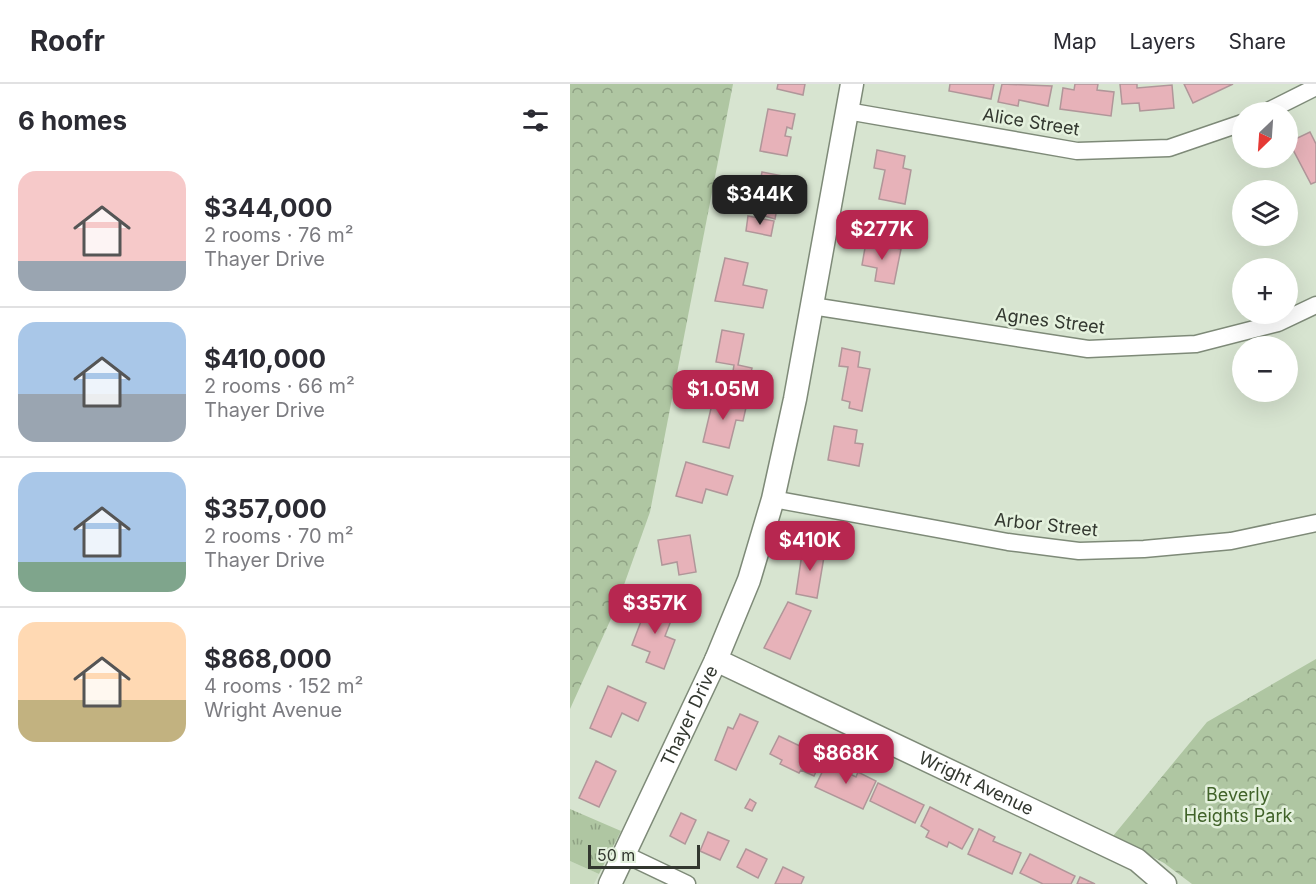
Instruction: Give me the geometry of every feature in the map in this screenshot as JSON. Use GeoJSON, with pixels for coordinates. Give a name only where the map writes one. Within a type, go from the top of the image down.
{"type":"FeatureCollection","features":[{"type":"Feature","properties":{"kind":"street","name":"Thayer Drive"},"geometry":{"type":"LineString","coordinates":[[610,884],[716,660],[749,580],[773,499],[812,306],[852,84]]}},
{"type":"Feature","properties":{"kind":"street"},"geometry":{"type":"LineString","coordinates":[[1286,102],[1316,87]]}},
{"type":"Feature","properties":{"kind":"street","name":"Alice Street"},"geometry":{"type":"LineString","coordinates":[[847,111],[1077,151],[1169,148],[1232,126]]}},
{"type":"Feature","properties":{"kind":"street","name":"Agnes Street"},"geometry":{"type":"LineString","coordinates":[[812,306],[1088,349],[1196,344],[1278,323],[1316,305]]}},
{"type":"Feature","properties":{"kind":"street","name":"Arbor Street"},"geometry":{"type":"LineString","coordinates":[[773,499],[1008,543],[1078,550],[1144,549],[1231,541],[1314,528]]}},
{"type":"Feature","properties":{"kind":"street","name":"Wright Avenue"},"geometry":{"type":"LineString","coordinates":[[716,660],[1137,860],[1166,884]]}},
{"type":"Feature","properties":{"kind":"street"},"geometry":{"type":"LineString","coordinates":[[624,854],[687,884]]}},
{"type":"Feature","properties":{"kind":"shaded area"},"geometry":{"type":"Polygon","coordinates":[[[570,861],[599,874],[594,884],[570,884],[570,861]]]}},
{"type":"Feature","properties":{"kind":"green space"},"geometry":{"type":"Polygon","coordinates":[[[570,84],[733,84],[650,512],[615,610],[570,709],[570,84]]]}},
{"type":"Feature","properties":{"kind":"green space","name":"Beverly Heights Park"},"geometry":{"type":"Polygon","coordinates":[[[1316,659],[1316,884],[1192,884],[1164,863],[1113,836],[1207,722],[1316,659]]]}},
{"type":"Feature","properties":{"kind":"green space"},"geometry":{"type":"Polygon","coordinates":[[[570,809],[621,831],[599,874],[570,861],[570,809]]]}},
{"type":"Feature","properties":{"kind":"building"},"geometry":{"type":"Polygon","coordinates":[[[778,84],[805,84],[803,95],[777,89],[778,84]]]}},
{"type":"Feature","properties":{"kind":"building"},"geometry":{"type":"Polygon","coordinates":[[[950,84],[994,84],[991,99],[949,91],[950,84]]]}},
{"type":"Feature","properties":{"kind":"building"},"geometry":{"type":"Polygon","coordinates":[[[1002,84],[1052,86],[1048,106],[1019,100],[1018,106],[998,102],[1002,84]]]}},
{"type":"Feature","properties":{"kind":"building"},"geometry":{"type":"Polygon","coordinates":[[[1075,84],[1098,84],[1097,90],[1114,92],[1111,116],[1060,109],[1063,88],[1074,90],[1075,84]]]}},
{"type":"Feature","properties":{"kind":"building"},"geometry":{"type":"Polygon","coordinates":[[[1120,84],[1137,84],[1137,88],[1172,85],[1174,108],[1140,111],[1139,103],[1122,104],[1120,84]]]}},
{"type":"Feature","properties":{"kind":"building"},"geometry":{"type":"Polygon","coordinates":[[[1184,84],[1233,84],[1193,103],[1184,84]]]}},
{"type":"Feature","properties":{"kind":"building"},"geometry":{"type":"Polygon","coordinates":[[[768,109],[795,114],[792,129],[787,127],[785,136],[791,137],[787,156],[760,151],[768,109]]]}},
{"type":"Feature","properties":{"kind":"building"},"geometry":{"type":"Polygon","coordinates":[[[1310,132],[1316,144],[1316,182],[1311,184],[1298,159],[1298,138],[1310,132]]]}},
{"type":"Feature","properties":{"kind":"building"},"geometry":{"type":"Polygon","coordinates":[[[877,150],[905,156],[903,168],[911,170],[905,204],[879,199],[885,170],[874,168],[877,150]]]}},
{"type":"Feature","properties":{"kind":"building"},"geometry":{"type":"Polygon","coordinates":[[[762,172],[783,176],[775,219],[754,213],[762,172]]]}},
{"type":"Feature","properties":{"kind":"building"},"geometry":{"type":"Polygon","coordinates":[[[748,216],[774,221],[771,236],[746,231],[748,216]]]}},
{"type":"Feature","properties":{"kind":"building"},"geometry":{"type":"Polygon","coordinates":[[[866,242],[901,249],[894,284],[875,281],[877,268],[862,265],[866,242]]]}},
{"type":"Feature","properties":{"kind":"building"},"geometry":{"type":"Polygon","coordinates":[[[725,258],[748,263],[743,285],[767,290],[763,308],[715,301],[725,258]]]}},
{"type":"Feature","properties":{"kind":"building"},"geometry":{"type":"Polygon","coordinates":[[[722,330],[744,334],[738,365],[752,368],[748,386],[731,383],[734,365],[716,362],[722,330]]]}},
{"type":"Feature","properties":{"kind":"building"},"geometry":{"type":"Polygon","coordinates":[[[842,348],[860,352],[858,367],[870,369],[862,411],[849,408],[850,402],[842,400],[848,367],[839,366],[842,348]]]}},
{"type":"Feature","properties":{"kind":"building"},"geometry":{"type":"Polygon","coordinates":[[[714,396],[747,403],[743,421],[736,420],[729,448],[703,442],[714,396]]]}},
{"type":"Feature","properties":{"kind":"building"},"geometry":{"type":"Polygon","coordinates":[[[834,426],[857,430],[855,443],[863,444],[859,466],[828,460],[834,426]]]}},
{"type":"Feature","properties":{"kind":"building"},"geometry":{"type":"Polygon","coordinates":[[[686,462],[733,476],[727,495],[706,489],[702,503],[676,496],[686,462]]]}},
{"type":"Feature","properties":{"kind":"building"},"geometry":{"type":"Polygon","coordinates":[[[690,535],[696,572],[679,575],[677,562],[662,565],[658,540],[690,535]]]}},
{"type":"Feature","properties":{"kind":"building"},"geometry":{"type":"Polygon","coordinates":[[[803,547],[825,551],[817,598],[796,594],[803,547]]]}},
{"type":"Feature","properties":{"kind":"building"},"geometry":{"type":"Polygon","coordinates":[[[788,602],[811,611],[790,659],[764,648],[788,602]]]}},
{"type":"Feature","properties":{"kind":"building"},"geometry":{"type":"Polygon","coordinates":[[[648,603],[674,613],[665,636],[675,640],[664,669],[646,662],[650,652],[632,645],[648,603]]]}},
{"type":"Feature","properties":{"kind":"building"},"geometry":{"type":"Polygon","coordinates":[[[608,686],[646,703],[638,721],[622,713],[611,737],[590,728],[608,686]]]}},
{"type":"Feature","properties":{"kind":"building"},"geometry":{"type":"Polygon","coordinates":[[[740,714],[758,722],[736,770],[715,760],[728,727],[733,729],[740,714]]]}},
{"type":"Feature","properties":{"kind":"building"},"geometry":{"type":"Polygon","coordinates":[[[779,736],[823,757],[814,776],[801,770],[799,773],[780,764],[782,760],[770,754],[779,736]]]}},
{"type":"Feature","properties":{"kind":"building"},"geometry":{"type":"Polygon","coordinates":[[[828,760],[847,769],[846,772],[856,777],[858,772],[876,781],[863,809],[815,787],[828,760]]]}},
{"type":"Feature","properties":{"kind":"building"},"geometry":{"type":"Polygon","coordinates":[[[596,761],[616,771],[599,807],[579,798],[596,761]]]}},
{"type":"Feature","properties":{"kind":"building"},"geometry":{"type":"Polygon","coordinates":[[[878,783],[924,805],[915,823],[870,801],[878,783]]]}},
{"type":"Feature","properties":{"kind":"building"},"geometry":{"type":"Polygon","coordinates":[[[750,799],[756,803],[752,811],[745,808],[750,799]]]}},
{"type":"Feature","properties":{"kind":"building"},"geometry":{"type":"Polygon","coordinates":[[[930,807],[973,829],[962,849],[949,842],[947,847],[926,837],[929,831],[921,826],[930,807]]]}},
{"type":"Feature","properties":{"kind":"building"},"geometry":{"type":"Polygon","coordinates":[[[681,813],[696,820],[685,844],[670,836],[681,813]]]}},
{"type":"Feature","properties":{"kind":"building"},"geometry":{"type":"Polygon","coordinates":[[[979,829],[995,837],[993,841],[1021,853],[1012,874],[968,854],[979,829]]]}},
{"type":"Feature","properties":{"kind":"building"},"geometry":{"type":"Polygon","coordinates":[[[708,832],[729,841],[720,860],[700,851],[708,832]]]}},
{"type":"Feature","properties":{"kind":"building"},"geometry":{"type":"Polygon","coordinates":[[[746,849],[767,859],[758,878],[737,867],[746,849]]]}},
{"type":"Feature","properties":{"kind":"building"},"geometry":{"type":"Polygon","coordinates":[[[1030,854],[1075,876],[1071,884],[1043,884],[1020,873],[1030,854]]]}},
{"type":"Feature","properties":{"kind":"building"},"geometry":{"type":"Polygon","coordinates":[[[783,867],[804,877],[801,884],[775,884],[783,867]]]}},
{"type":"Feature","properties":{"kind":"building"},"geometry":{"type":"Polygon","coordinates":[[[1080,877],[1095,884],[1077,884],[1080,877]]]}}]}
